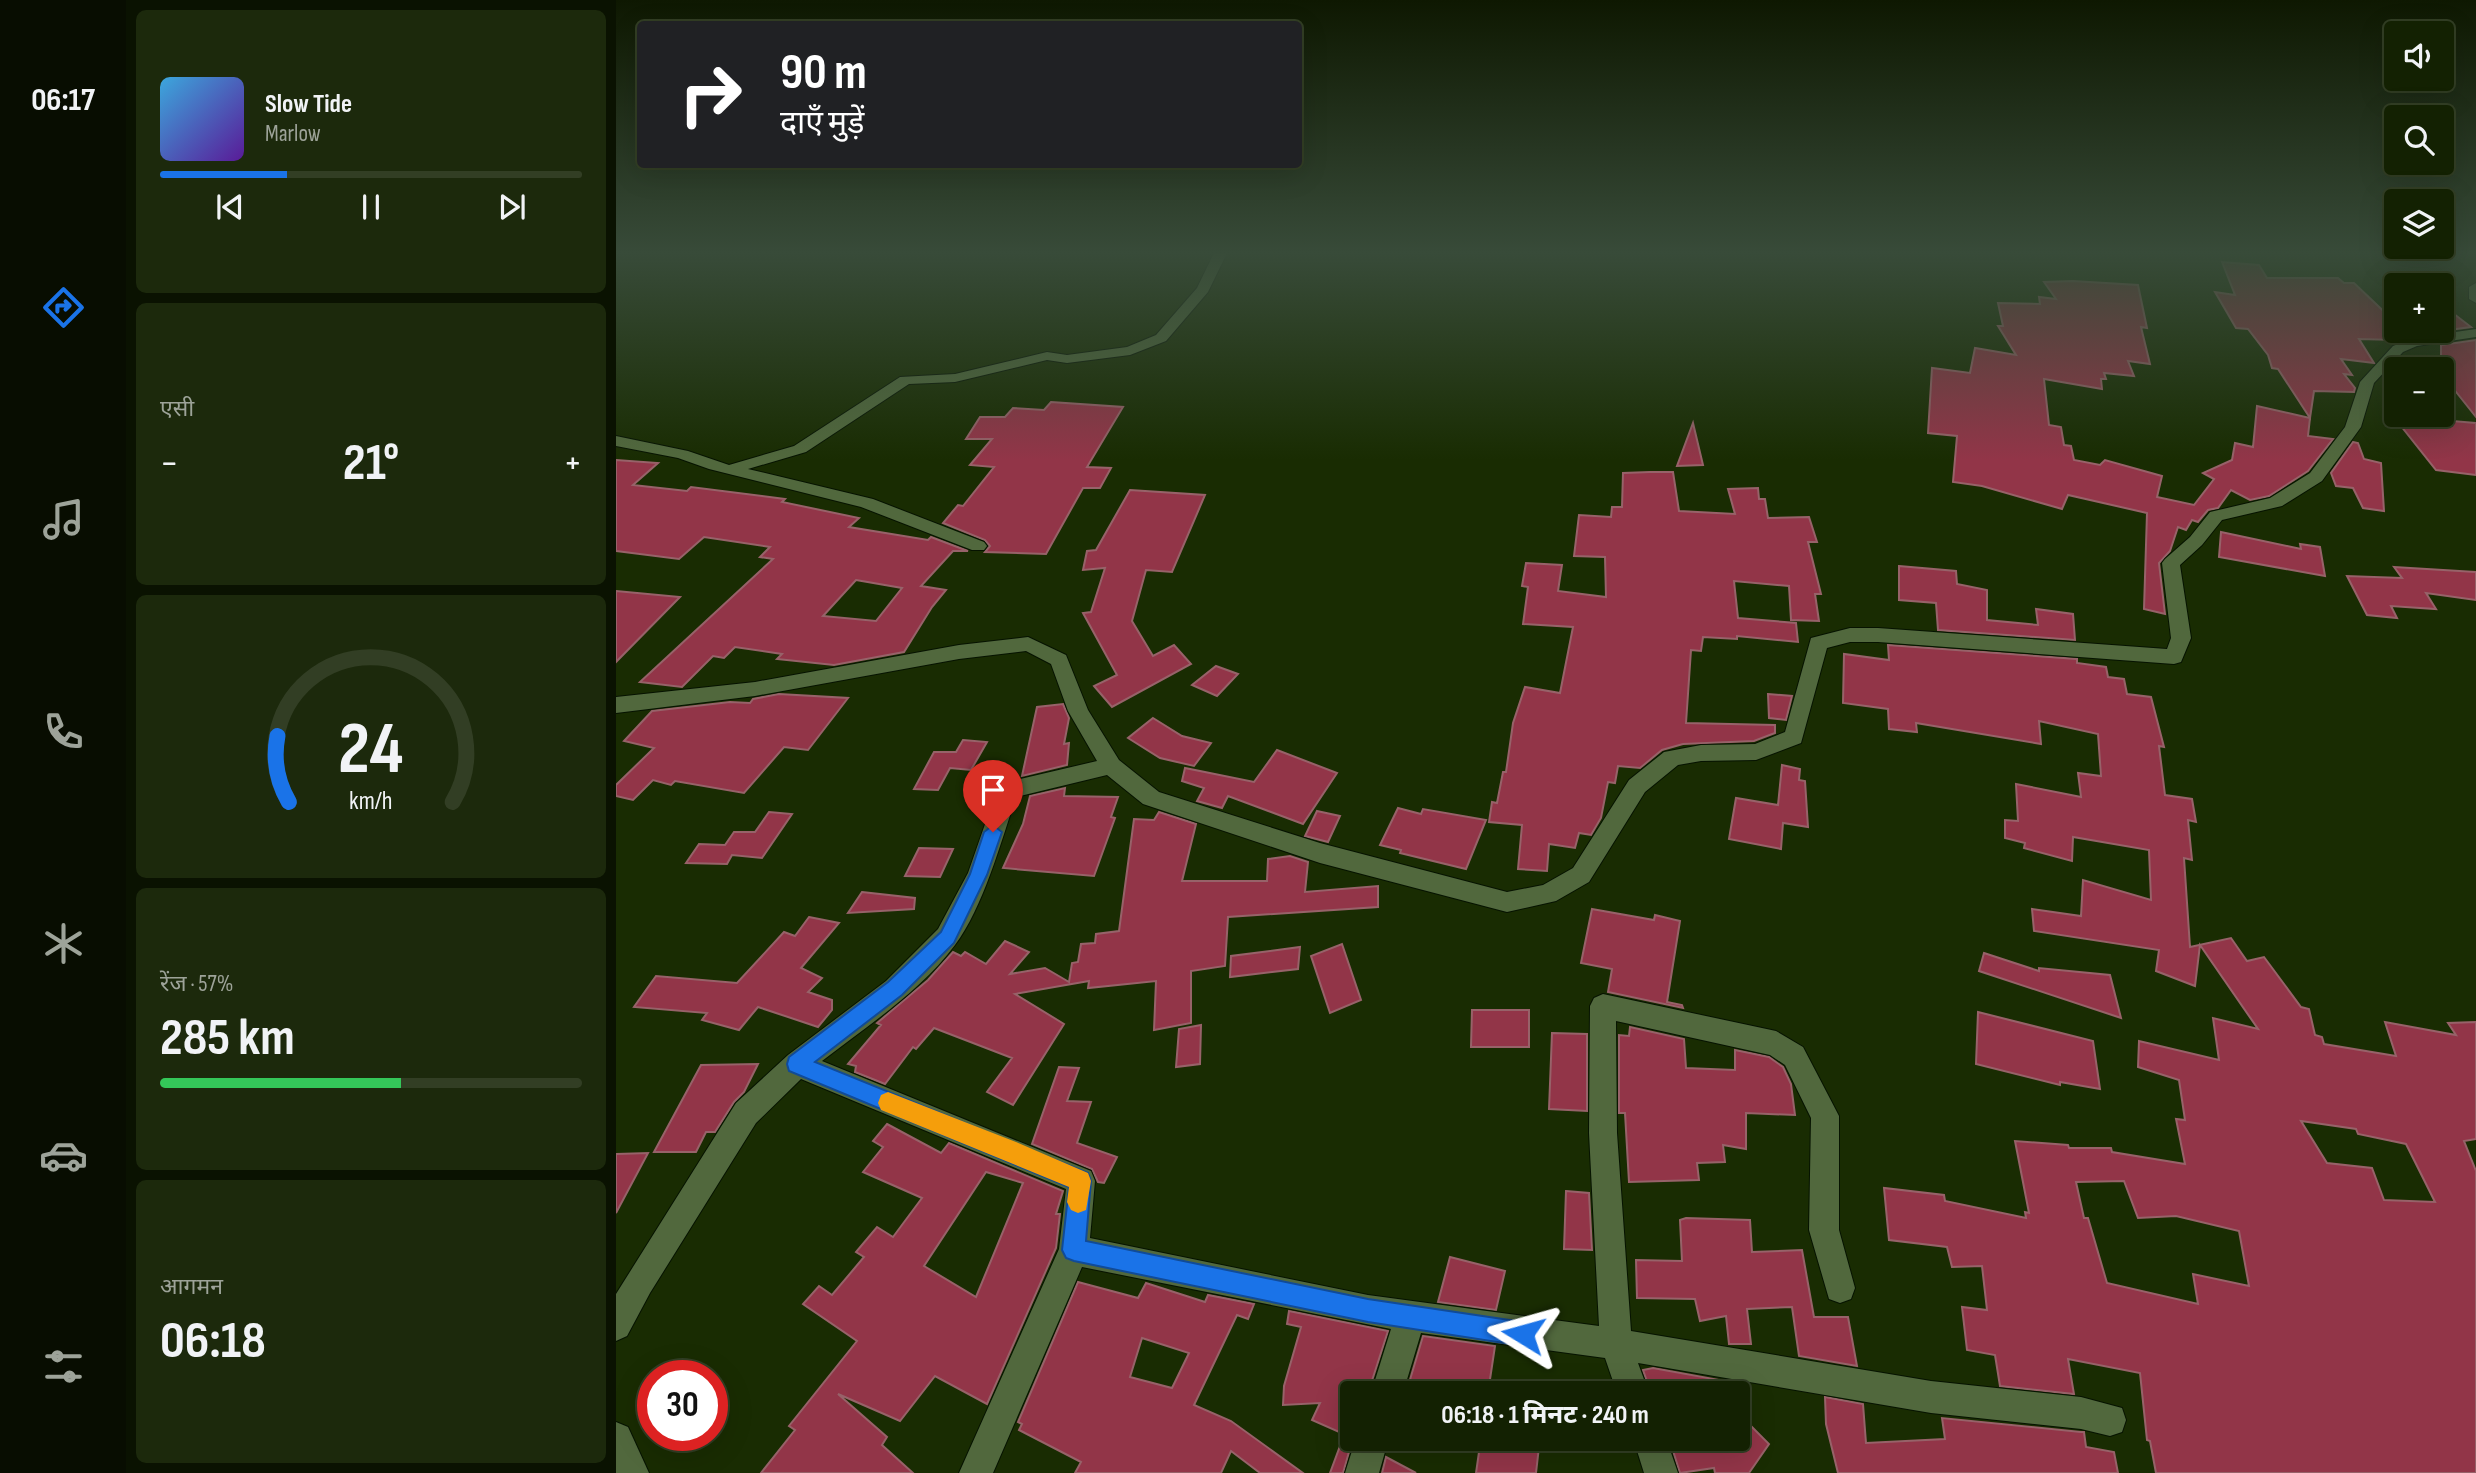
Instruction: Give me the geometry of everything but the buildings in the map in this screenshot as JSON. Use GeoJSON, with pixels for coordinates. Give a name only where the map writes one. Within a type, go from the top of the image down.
{"type":"FeatureCollection","features":[{"type":"Feature","properties":{"kind":"street"},"geometry":{"type":"LineString","coordinates":[[742,472],[736,467],[800,449],[905,380],[956,378],[1048,356],[1067,359],[1129,351],[1161,338],[1175,322]]}},
{"type":"Feature","properties":{"kind":"street"},"geometry":{"type":"LineString","coordinates":[[616,705],[755,689],[959,652],[1028,644],[1059,660],[1078,711],[1111,766],[1151,798],[1320,853],[1507,902],[1548,894],[1581,875],[1637,786],[1672,758],[1701,753],[1756,752],[1794,737],[1818,643],[1850,635],[1878,635],[2174,657],[2181,638],[2171,563],[2196,541],[2216,516],[2276,502],[2316,477],[2353,427],[2367,382],[2398,349],[2414,342],[2444,340],[2476,333]]}},
{"type":"Feature","properties":{"kind":"street"},"geometry":{"type":"LineString","coordinates":[[616,441],[682,454],[867,503],[978,546]]}},
{"type":"Feature","properties":{"kind":"street"},"geometry":{"type":"LineString","coordinates":[[616,1325],[639,1282],[746,1112],[797,1064],[895,989],[947,937],[979,875],[1007,790],[1111,766]]}},
{"type":"Feature","properties":{"kind":"street"},"geometry":{"type":"LineString","coordinates":[[1629,1381],[1616,1345],[1603,1133],[1603,1006],[1776,1044],[1794,1056],[1825,1116],[1824,1230],[1840,1288]]}},
{"type":"Feature","properties":{"kind":"street"},"geometry":{"type":"LineString","coordinates":[[797,1064],[1081,1181],[1074,1250],[976,1473]]}},
{"type":"Feature","properties":{"kind":"street"},"geometry":{"type":"LineString","coordinates":[[1074,1250],[1368,1310],[1708,1357],[1803,1377],[1918,1395],[2081,1413],[2110,1420]]}},
{"type":"Feature","properties":{"kind":"street"},"geometry":{"type":"LineString","coordinates":[[1391,1381],[1411,1316]]}},
{"type":"Feature","properties":{"kind":"street"},"geometry":{"type":"LineString","coordinates":[[616,1439],[632,1473]]}},
{"type":"Feature","properties":{"kind":"street"},"geometry":{"type":"LineString","coordinates":[[1362,1473],[1369,1451]]}},
{"type":"Feature","properties":{"kind":"street"},"geometry":{"type":"LineString","coordinates":[[1653,1451],[1661,1473]]}},
{"type":"Feature","properties":{"kind":"slow traffic"},"geometry":{"type":"LineString","coordinates":[[888,1103],[1016,1152],[1081,1181],[1078,1202]]}},
{"type":"Feature","properties":{"kind":"route"},"geometry":{"type":"LineString","coordinates":[[993,832],[979,875],[947,937],[895,989],[797,1064],[1081,1181],[1074,1250],[1368,1310],[1523,1334]]}}]}
